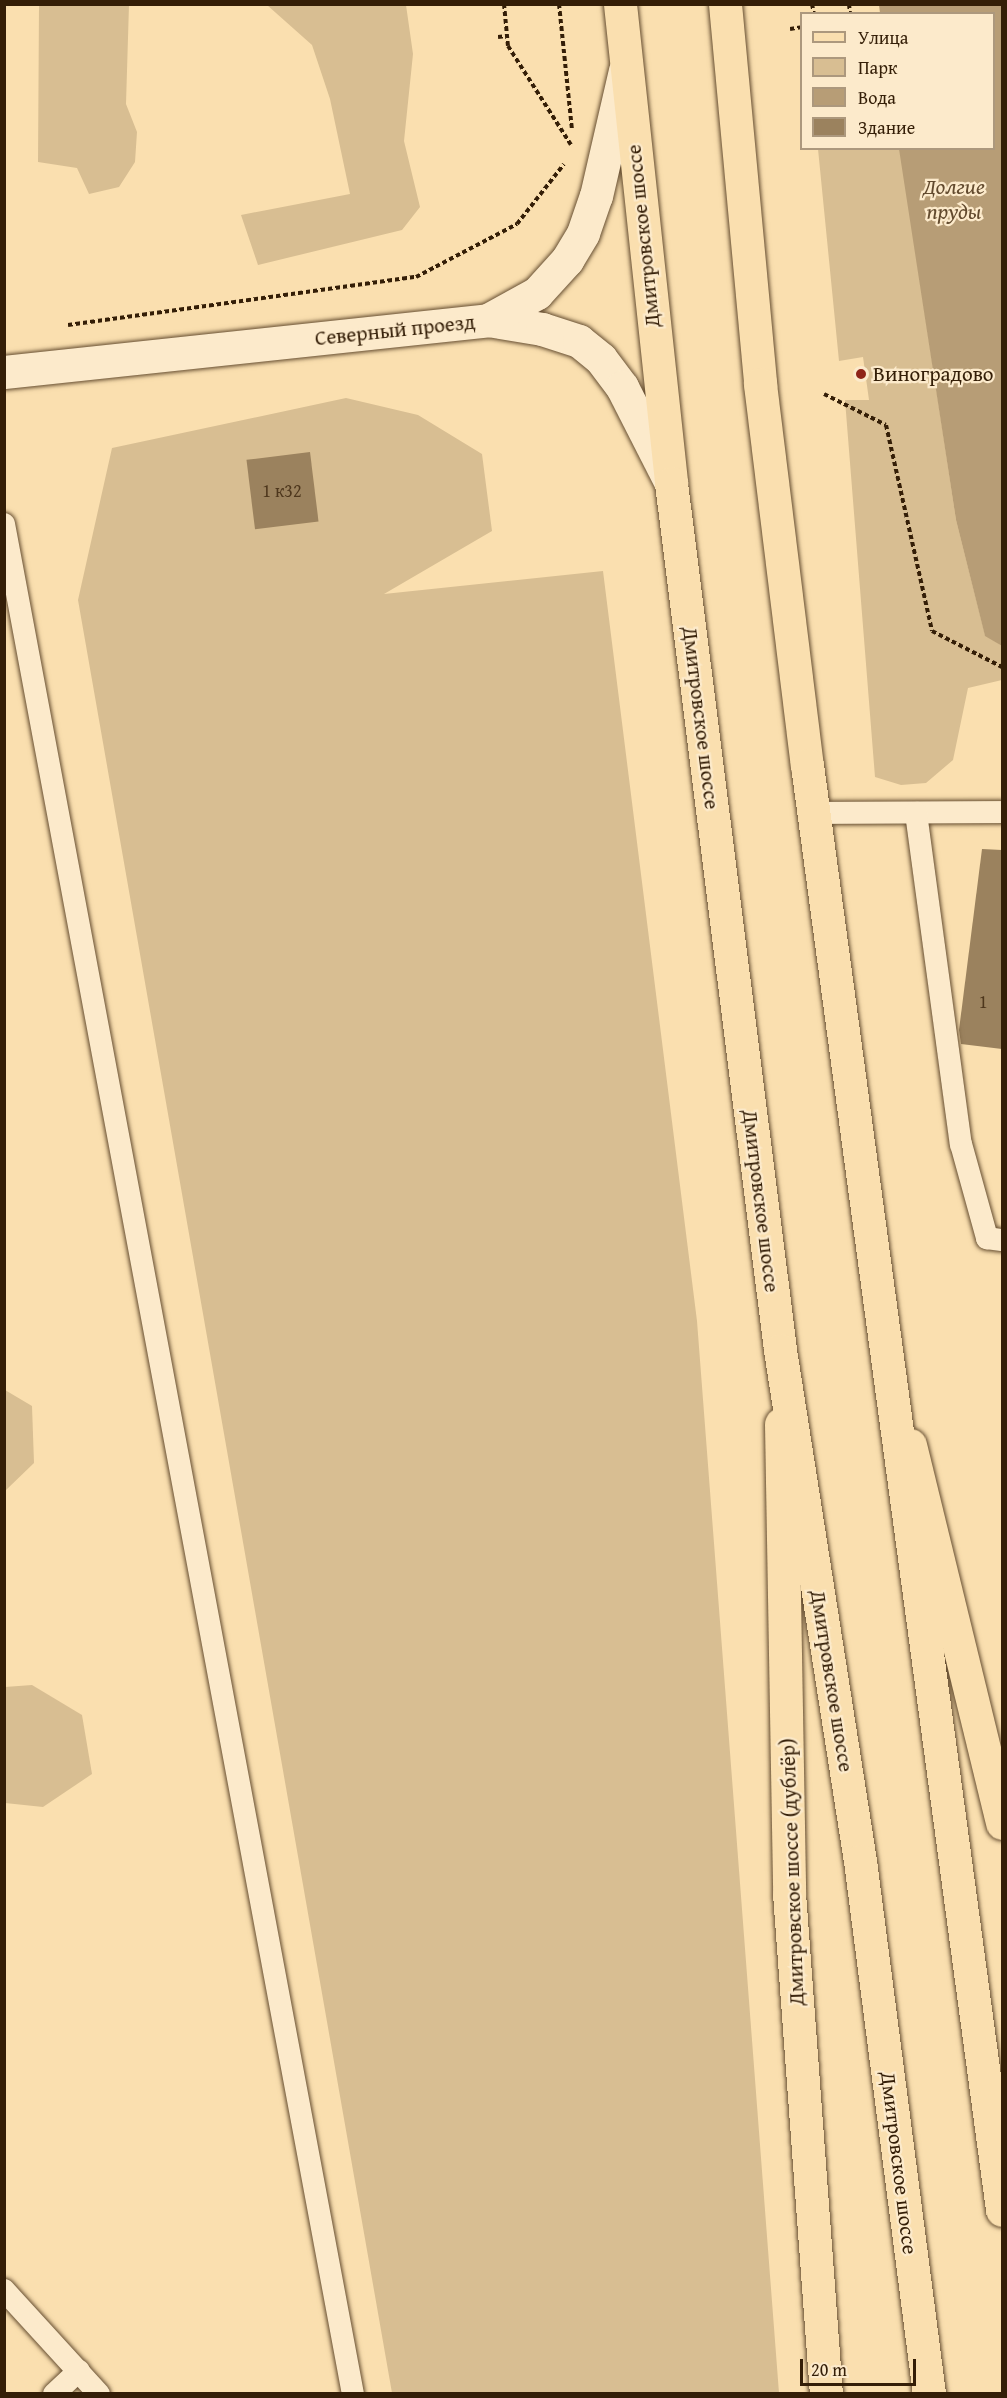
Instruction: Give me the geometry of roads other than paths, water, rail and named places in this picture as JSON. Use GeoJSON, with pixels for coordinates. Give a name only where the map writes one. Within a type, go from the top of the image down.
{"type":"FeatureCollection","features":[{"type":"Feature","properties":{"kind":"main road","name":"Дмитровское шоссе"},"geometry":{"type":"LineString","coordinates":[[620,4],[625,70],[671,483],[780,1350],[860,1861],[929,2394]]}},
{"type":"Feature","properties":{"kind":"main road"},"geometry":{"type":"LineString","coordinates":[[725,4],[760,384],[813,813],[890,1365],[1002,2210]]}},
{"type":"Feature","properties":{"kind":"main road","name":"Дмитровское шоссе (дублёр)"},"geometry":{"type":"LineString","coordinates":[[780,1350],[789,1893],[826,2394]]}},
{"type":"Feature","properties":{"kind":"main road"},"geometry":{"type":"LineString","coordinates":[[890,1365],[1002,1823]]}},
{"type":"Feature","properties":{"kind":"street","name":"Северный проезд"},"geometry":{"type":"LineString","coordinates":[[4,372],[488,320],[537,293],[567,260],[583,233],[596,196],[625,70]]}},
{"type":"Feature","properties":{"kind":"street"},"geometry":{"type":"LineString","coordinates":[[488,320],[542,329],[579,341],[601,359],[622,387],[671,483]]}},
{"type":"Feature","properties":{"kind":"lane"},"geometry":{"type":"LineString","coordinates":[[4,524],[353,2394]]}},
{"type":"Feature","properties":{"kind":"lane"},"geometry":{"type":"LineString","coordinates":[[813,813],[1002,812]]}},
{"type":"Feature","properties":{"kind":"lane"},"geometry":{"type":"LineString","coordinates":[[916,813],[961,1144],[987,1238],[1002,1240]]}},
{"type":"Feature","properties":{"kind":"lane"},"geometry":{"type":"LineString","coordinates":[[4,2290],[99,2394]]}},
{"type":"Feature","properties":{"kind":"lane"},"geometry":{"type":"LineString","coordinates":[[54,2394],[79,2372]]}},
{"type":"Feature","properties":{"kind":"water","name":"Долгие пруды"},"geometry":{"type":"Polygon","coordinates":[[[879,5],[1002,5],[1002,646],[985,636],[956,520],[899,150],[995,150],[995,12],[880,12],[879,5]]]}},
{"type":"Feature","properties":{"kind":"place","name":"Виноградово"},"geometry":{"type":"Point","coordinates":[861,374]}}]}
